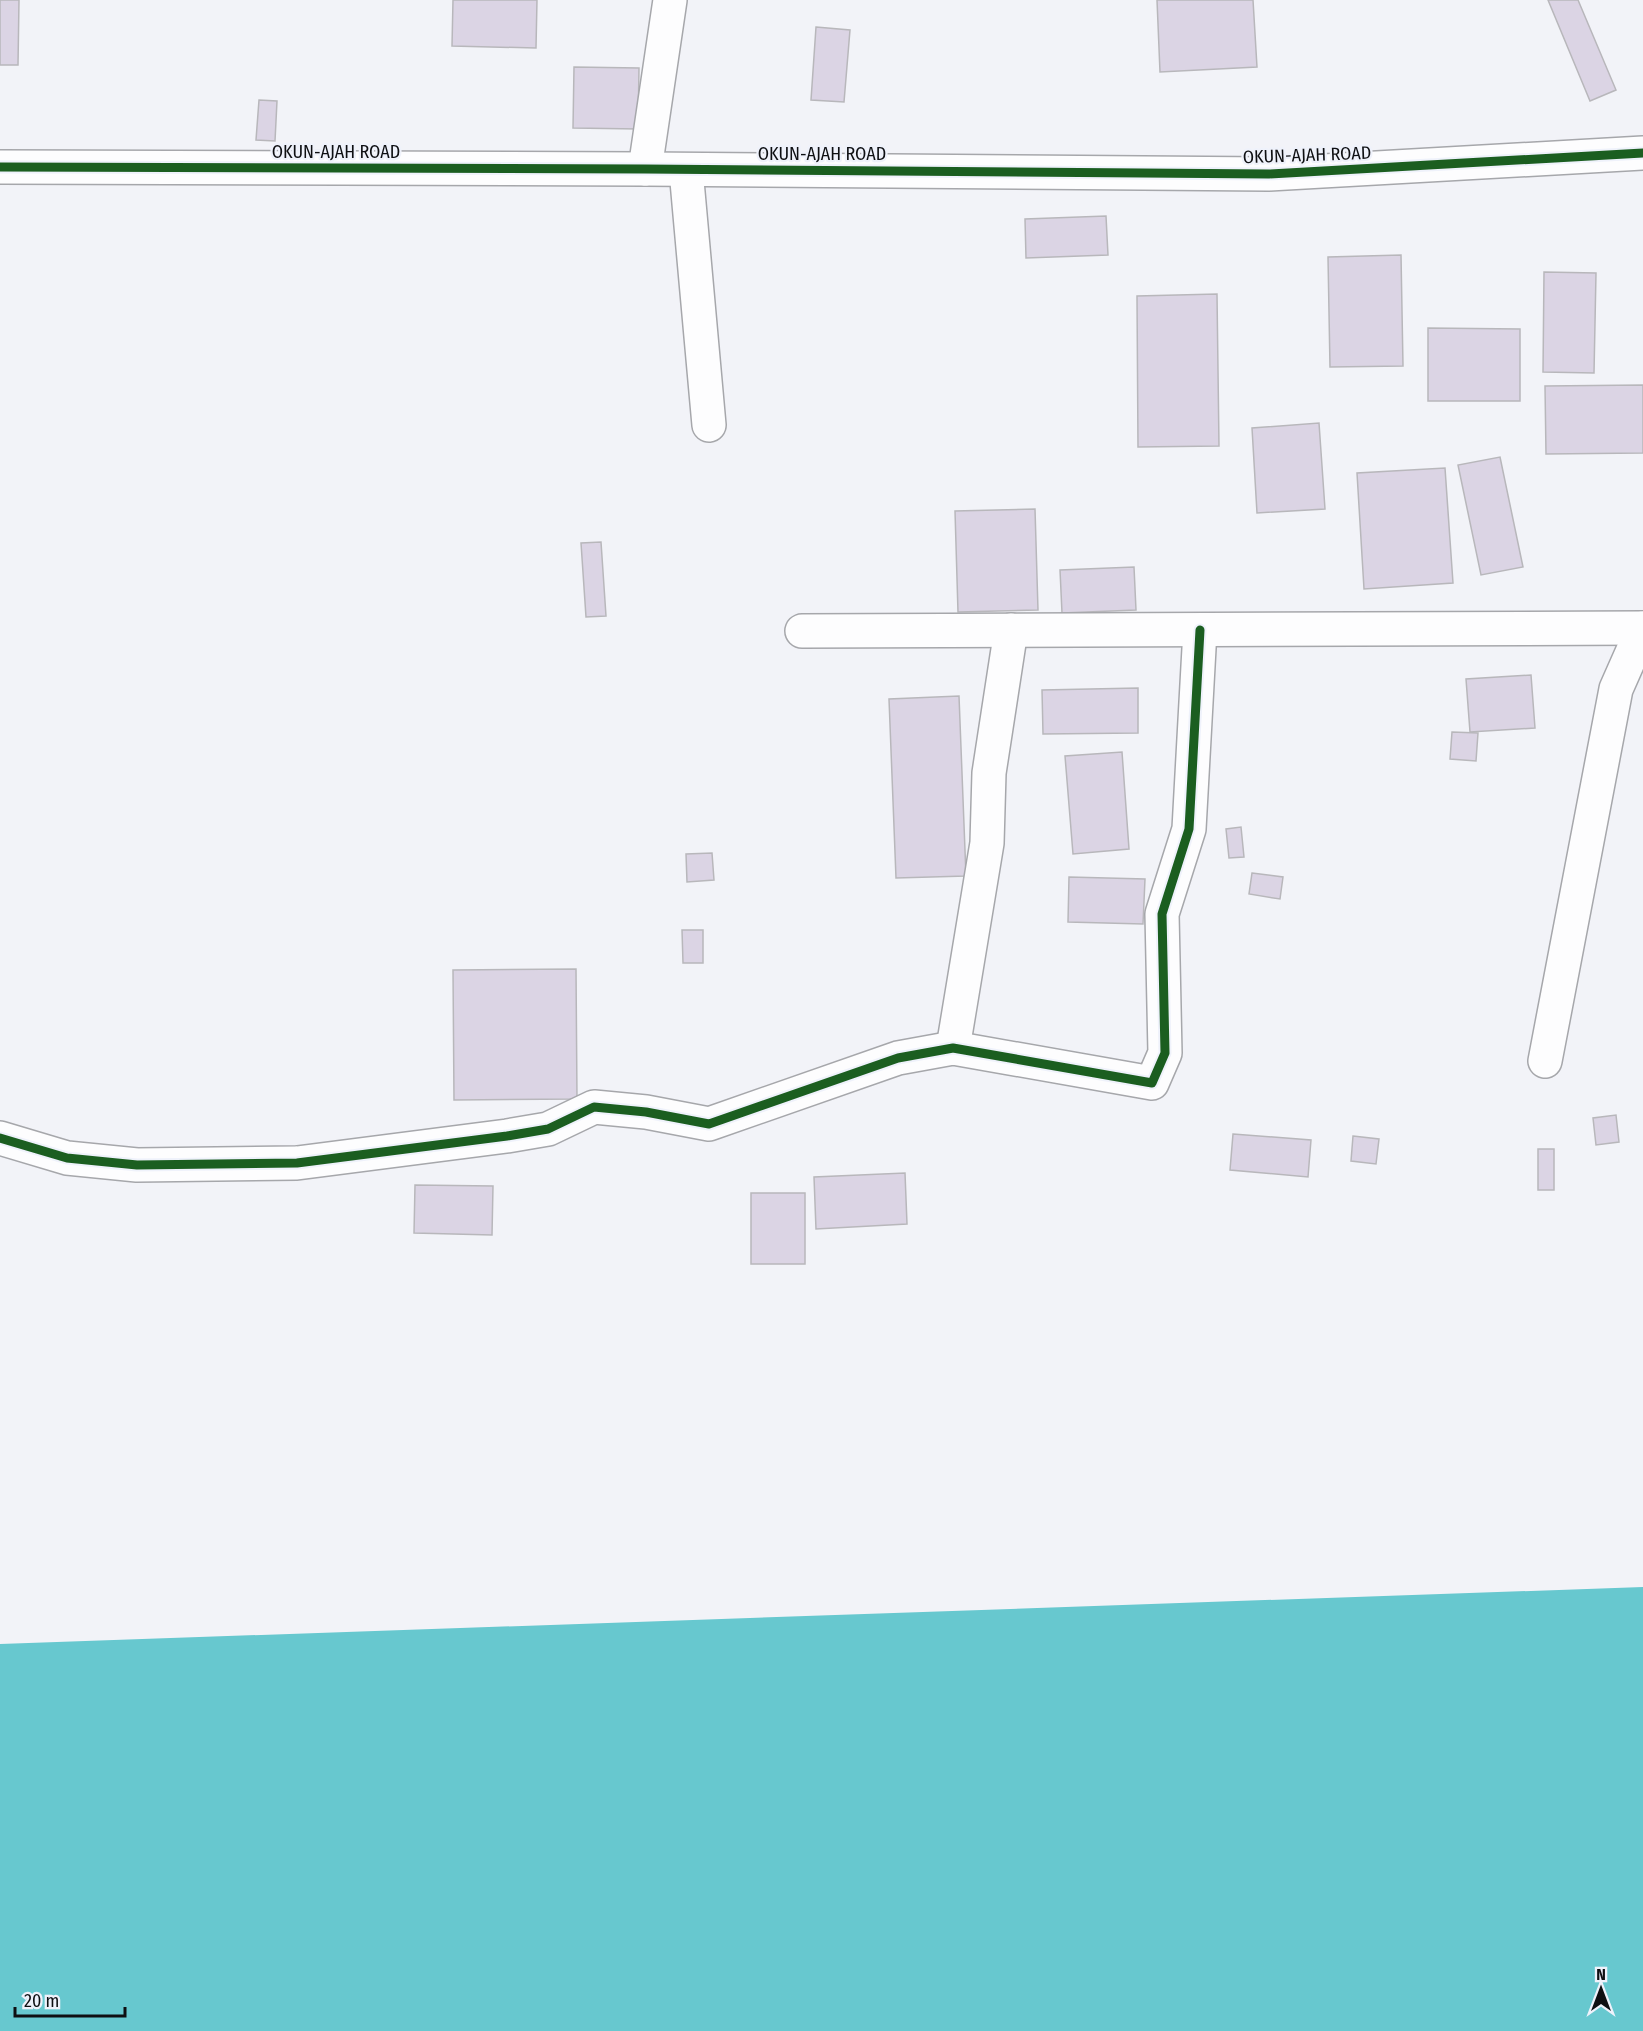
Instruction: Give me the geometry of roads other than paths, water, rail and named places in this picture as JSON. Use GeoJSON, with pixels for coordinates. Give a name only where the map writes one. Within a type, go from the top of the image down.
{"type":"FeatureCollection","features":[{"type":"Feature","properties":{"kind":"street"},"geometry":{"type":"LineString","coordinates":[[645,169],[670,0]]}},
{"type":"Feature","properties":{"kind":"street","name":"OKUN-AJAH ROAD"},"geometry":{"type":"LineString","coordinates":[[0,167],[1269,174],[1643,153]]}},
{"type":"Feature","properties":{"kind":"street"},"geometry":{"type":"LineString","coordinates":[[686,170],[709,424]]}},
{"type":"Feature","properties":{"kind":"street"},"geometry":{"type":"LineString","coordinates":[[802,631],[1643,628],[1616,689],[1545,1060]]}},
{"type":"Feature","properties":{"kind":"street"},"geometry":{"type":"LineString","coordinates":[[953,1048],[987,843],[989,773],[1011,630]]}},
{"type":"Feature","properties":{"kind":"street"},"geometry":{"type":"LineString","coordinates":[[0,1138],[67,1158],[137,1165],[297,1163],[548,1129],[594,1107],[646,1112],[709,1124],[898,1058],[953,1048],[1152,1083],[1165,1053],[1162,915],[1189,829],[1200,630]]}},
{"type":"Feature","properties":{"kind":"water"},"geometry":{"type":"Polygon","coordinates":[[[1643,1587],[1643,2031],[0,2031],[0,1644],[1643,1587]]]}}]}
